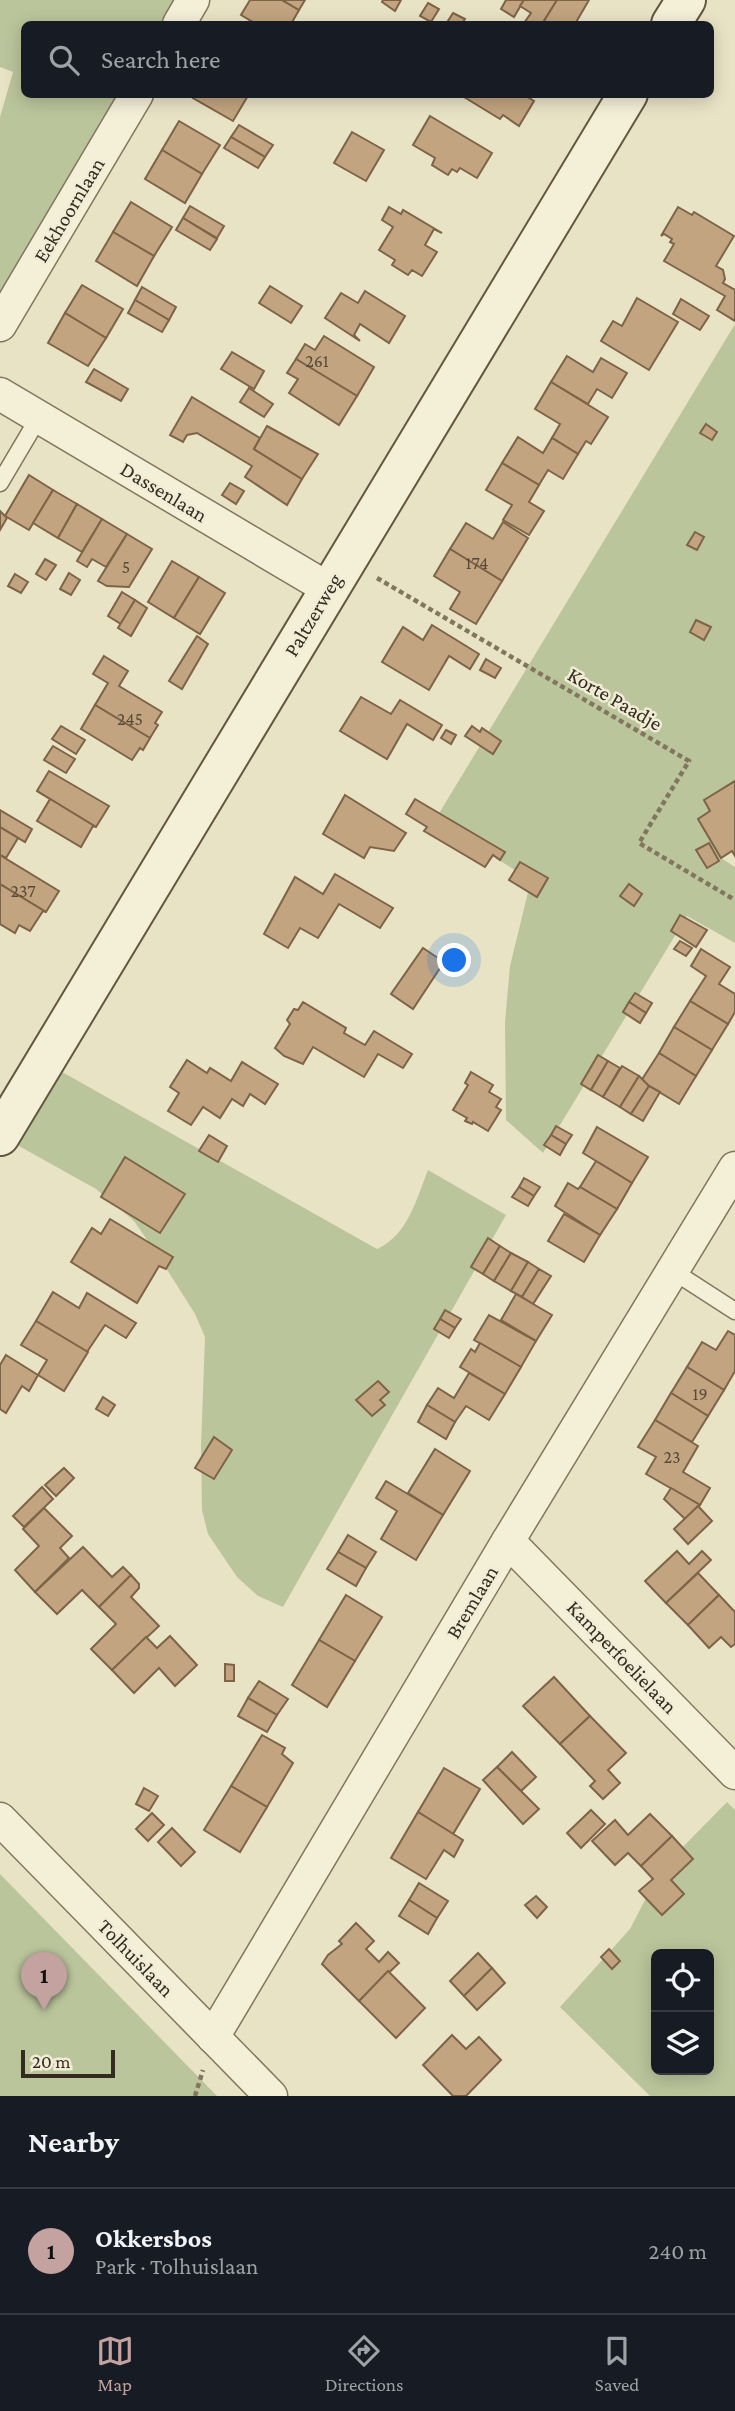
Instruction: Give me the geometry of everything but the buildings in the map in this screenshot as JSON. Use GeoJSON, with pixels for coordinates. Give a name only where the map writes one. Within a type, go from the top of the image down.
{"type":"FeatureCollection","features":[{"type":"Feature","properties":{"kind":"street"},"geometry":{"type":"LineString","coordinates":[[181,21],[193,0]]}},
{"type":"Feature","properties":{"kind":"street"},"geometry":{"type":"LineString","coordinates":[[673,21],[686,0]]}},
{"type":"Feature","properties":{"kind":"street","name":"Eekhoornlaan"},"geometry":{"type":"LineString","coordinates":[[0,325],[136,98]]}},
{"type":"Feature","properties":{"kind":"street","name":"Paltzerweg"},"geometry":{"type":"LineString","coordinates":[[0,1136],[626,98]]}},
{"type":"Feature","properties":{"kind":"street","name":"Dassenlaan"},"geometry":{"type":"LineString","coordinates":[[0,394],[337,574]]}},
{"type":"Feature","properties":{"kind":"street","name":"Bremlaan"},"geometry":{"type":"LineString","coordinates":[[214,2037],[508,1541],[735,1168]]}},
{"type":"Feature","properties":{"kind":"street","name":"Kamperfoelielaan"},"geometry":{"type":"LineString","coordinates":[[508,1541],[735,1773]]}},
{"type":"Feature","properties":{"kind":"street","name":"Tolhuislaan"},"geometry":{"type":"LineString","coordinates":[[0,1819],[271,2096]]}},
{"type":"Feature","properties":{"kind":"lane"},"geometry":{"type":"LineString","coordinates":[[0,482],[39,417]]}},
{"type":"Feature","properties":{"kind":"lane"},"geometry":{"type":"LineString","coordinates":[[673,1271],[735,1311]]}},
{"type":"Feature","properties":{"kind":"path","name":"Korte Paadje"},"geometry":{"type":"LineString","coordinates":[[337,574],[689,761],[639,843],[735,900]]}},
{"type":"Feature","properties":{"kind":"green space"},"geometry":{"type":"Polygon","coordinates":[[[0,0],[176,0],[163,21],[21,21],[21,98],[117,98],[0,293],[0,117],[13,72],[0,67],[0,0]]]}},
{"type":"Feature","properties":{"kind":"green space"},"geometry":{"type":"Polygon","coordinates":[[[735,324],[735,802],[721,858],[735,867],[735,943],[687,916],[543,1153],[506,1120],[505,1022],[510,966],[531,880],[435,820],[735,324]]]}},
{"type":"Feature","properties":{"kind":"green space"},"geometry":{"type":"Polygon","coordinates":[[[55,1068],[377,1249],[388,1243],[404,1226],[428,1170],[506,1215],[283,1607],[258,1596],[237,1577],[208,1534],[202,1510],[201,1446],[205,1337],[195,1314],[134,1221],[96,1189],[10,1141],[55,1068]]]}},
{"type":"Feature","properties":{"kind":"green space"},"geometry":{"type":"Polygon","coordinates":[[[727,1802],[735,1810],[735,2096],[650,2096],[560,2007],[630,1929],[647,1896],[675,1855],[727,1802]]]}},
{"type":"Feature","properties":{"kind":"green space"},"geometry":{"type":"Polygon","coordinates":[[[0,1874],[217,2096],[0,2096],[0,1874]]]}},
{"type":"Feature","properties":{"kind":"place","name":"Okkersbos"},"geometry":{"type":"Point","coordinates":[44,2010]}}]}
